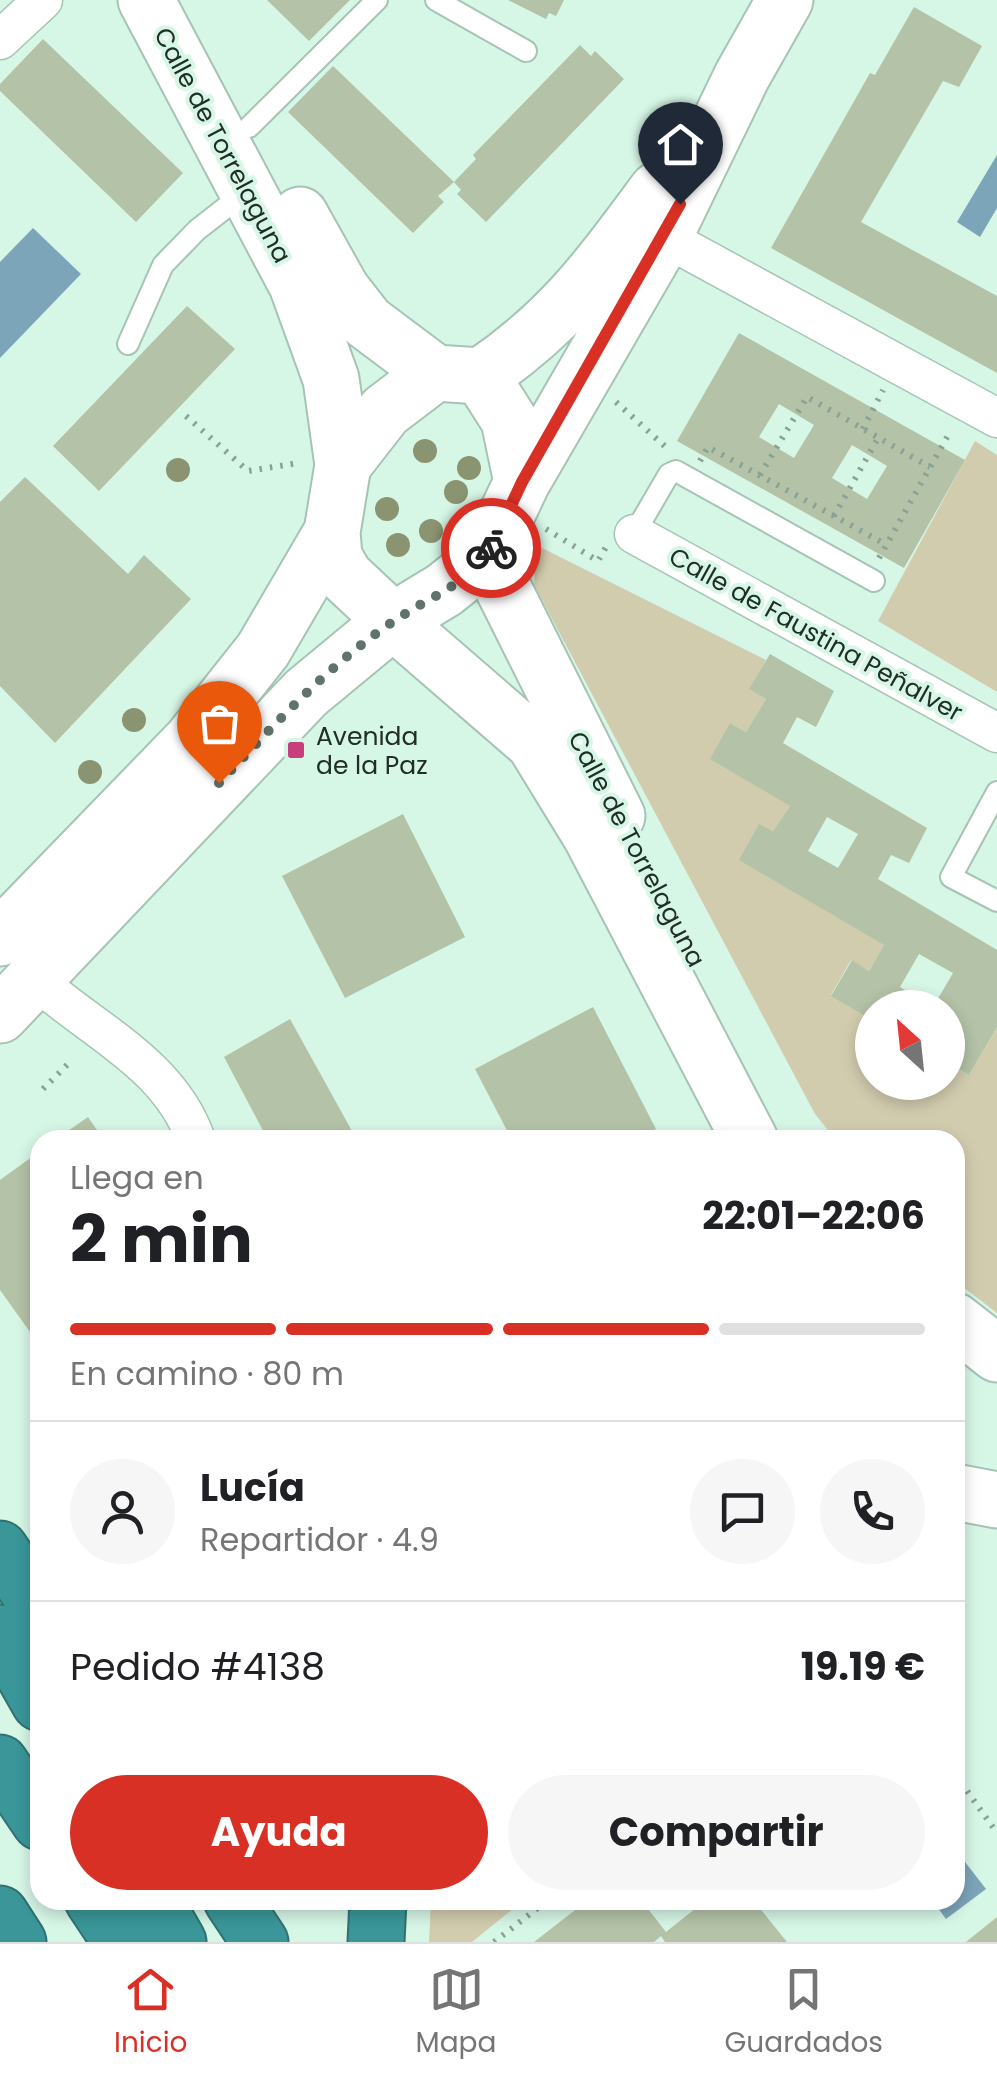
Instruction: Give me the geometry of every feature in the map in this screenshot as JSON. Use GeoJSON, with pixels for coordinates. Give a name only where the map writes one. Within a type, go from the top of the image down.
{"type":"FeatureCollection","features":[{"type":"Feature","properties":{"kind":"highway"},"geometry":{"type":"LineString","coordinates":[[0,1528],[30,1561]]}},
{"type":"Feature","properties":{"kind":"highway"},"geometry":{"type":"LineString","coordinates":[[0,1548],[30,1594]]}},
{"type":"Feature","properties":{"kind":"highway"},"geometry":{"type":"LineString","coordinates":[[0,1633],[30,1685]]}},
{"type":"Feature","properties":{"kind":"highway"},"geometry":{"type":"LineString","coordinates":[[0,1763],[30,1807]]}},
{"type":"Feature","properties":{"kind":"highway"},"geometry":{"type":"LineString","coordinates":[[100,1910],[121,1942]]}},
{"type":"Feature","properties":{"kind":"highway"},"geometry":{"type":"LineString","coordinates":[[160,1910],[178,1942]]}},
{"type":"Feature","properties":{"kind":"highway"},"geometry":{"type":"LineString","coordinates":[[239,1910],[260,1942]]}},
{"type":"Feature","properties":{"kind":"highway"},"geometry":{"type":"LineString","coordinates":[[376,1942],[378,1910]]}},
{"type":"Feature","properties":{"kind":"highway"},"geometry":{"type":"LineString","coordinates":[[0,1914],[18,1942]]}},
{"type":"Feature","properties":{"kind":"main road","name":"Calle de Torrelaguna"},"geometry":{"type":"LineString","coordinates":[[146,0],[297,284],[331,379],[320,464]]}},
{"type":"Feature","properties":{"kind":"main road","name":"Calle de Torrelaguna"},"geometry":{"type":"LineString","coordinates":[[176,0],[359,312],[379,333],[458,375]]}},
{"type":"Feature","properties":{"kind":"main road"},"geometry":{"type":"LineString","coordinates":[[17,997],[297,702],[393,621],[444,590],[487,556],[527,501],[664,237],[742,76],[785,0]]}},
{"type":"Feature","properties":{"kind":"main road"},"geometry":{"type":"LineString","coordinates":[[393,621],[344,576],[334,557],[320,464],[385,411],[535,339],[585,286],[742,76]]}},
{"type":"Feature","properties":{"kind":"main road"},"geometry":{"type":"LineString","coordinates":[[458,375],[509,420],[527,501]]}},
{"type":"Feature","properties":{"kind":"main road"},"geometry":{"type":"LineString","coordinates":[[0,938],[191,740],[263,650],[332,532]]}},
{"type":"Feature","properties":{"kind":"main road","name":"Calle de Torrelaguna"},"geometry":{"type":"LineString","coordinates":[[487,556],[619,820],[787,1130]]}},
{"type":"Feature","properties":{"kind":"main road","name":"Calle de Torrelaguna"},"geometry":{"type":"LineString","coordinates":[[393,621],[534,742],[591,836],[745,1130]]}},
{"type":"Feature","properties":{"kind":"main road"},"geometry":{"type":"LineString","coordinates":[[965,1329],[997,1354]]}},
{"type":"Feature","properties":{"kind":"main road"},"geometry":{"type":"LineString","coordinates":[[965,1494],[997,1500]]}},
{"type":"Feature","properties":{"kind":"street"},"geometry":{"type":"LineString","coordinates":[[0,40],[43,0]]}},
{"type":"Feature","properties":{"kind":"street"},"geometry":{"type":"LineString","coordinates":[[664,237],[997,418]]}},
{"type":"Feature","properties":{"kind":"street","name":"Calle de Faustina Peñalver"},"geometry":{"type":"LineString","coordinates":[[634,534],[997,733]]}},
{"type":"Feature","properties":{"kind":"street"},"geometry":{"type":"LineString","coordinates":[[17,997],[160,1079],[192,1130]]}},
{"type":"Feature","properties":{"kind":"lane"},"geometry":{"type":"LineString","coordinates":[[249,127],[377,0]]}},
{"type":"Feature","properties":{"kind":"lane"},"geometry":{"type":"LineString","coordinates":[[436,0],[526,52]]}},
{"type":"Feature","properties":{"kind":"lane"},"geometry":{"type":"LineString","coordinates":[[128,344],[163,265],[197,230],[248,190]]}},
{"type":"Feature","properties":{"kind":"lane"},"geometry":{"type":"LineString","coordinates":[[634,534],[669,474],[676,471],[874,581]]}},
{"type":"Feature","properties":{"kind":"lane"},"geometry":{"type":"LineString","coordinates":[[997,792],[951,877],[997,902]]}},
{"type":"Feature","properties":{"kind":"path"},"geometry":{"type":"LineString","coordinates":[[863,429],[886,385]]}},
{"type":"Feature","properties":{"kind":"path"},"geometry":{"type":"LineString","coordinates":[[760,476],[807,397],[930,467]]}},
{"type":"Feature","properties":{"kind":"path"},"geometry":{"type":"LineString","coordinates":[[186,416],[248,471],[320,464]]}},
{"type":"Feature","properties":{"kind":"path"},"geometry":{"type":"LineString","coordinates":[[880,555],[954,424]]}},
{"type":"Feature","properties":{"kind":"path"},"geometry":{"type":"LineString","coordinates":[[834,516],[878,438]]}},
{"type":"Feature","properties":{"kind":"path"},"geometry":{"type":"LineString","coordinates":[[703,456],[708,447],[886,545]]}},
{"type":"Feature","properties":{"kind":"path"},"geometry":{"type":"LineString","coordinates":[[527,501],[598,561]]}},
{"type":"Feature","properties":{"kind":"path"},"geometry":{"type":"LineString","coordinates":[[43,1089],[70,1062]]}},
{"type":"Feature","properties":{"kind":"path"},"geometry":{"type":"LineString","coordinates":[[965,1788],[997,1833]]}},
{"type":"Feature","properties":{"kind":"path"},"geometry":{"type":"LineString","coordinates":[[494,1942],[535,1910]]}},
{"type":"Feature","properties":{"kind":"shaded area"},"geometry":{"type":"Polygon","coordinates":[[[975,441],[997,455],[997,692],[878,621],[975,441]]]}},
{"type":"Feature","properties":{"kind":"shaded area"},"geometry":{"type":"Polygon","coordinates":[[[536,545],[766,660],[750,689],[766,699],[746,732],[730,723],[790,806],[773,831],[759,825],[884,945],[869,971],[851,960],[831,995],[855,1010],[855,1100],[965,1100],[965,1073],[969,1075],[997,1027],[997,1313],[965,1289],[965,1130],[828,1130],[815,1114],[534,585],[536,545]]]}},
{"type":"Feature","properties":{"kind":"shaded area"},"geometry":{"type":"Polygon","coordinates":[[[431,1910],[512,1910],[472,1942],[429,1942],[431,1910]]]}},
{"type":"Feature","properties":{"kind":"water"},"geometry":{"type":"Polygon","coordinates":[[[997,155],[997,208],[980,237],[957,222],[997,155]]]}},
{"type":"Feature","properties":{"kind":"water"},"geometry":{"type":"Polygon","coordinates":[[[33,228],[81,274],[0,358],[0,262],[33,228]]]}},
{"type":"Feature","properties":{"kind":"water"},"geometry":{"type":"Polygon","coordinates":[[[965,1862],[986,1889],[965,1905],[965,1862]]]}},
{"type":"Feature","properties":{"kind":"water"},"geometry":{"type":"Polygon","coordinates":[[[939,1910],[958,1910],[946,1919],[939,1910]]]}},
{"type":"Feature","properties":{"kind":"building"},"geometry":{"type":"Polygon","coordinates":[[[267,0],[350,0],[309,41],[267,0]]]}},
{"type":"Feature","properties":{"kind":"building"},"geometry":{"type":"Polygon","coordinates":[[[508,0],[564,0],[556,16],[549,13],[546,19],[508,0]]]}},
{"type":"Feature","properties":{"kind":"building"},"geometry":{"type":"Polygon","coordinates":[[[914,7],[982,46],[959,87],[943,81],[861,222],[997,296],[997,373],[771,248],[870,73],[875,75],[914,7]]]}},
{"type":"Feature","properties":{"kind":"building"},"geometry":{"type":"Polygon","coordinates":[[[43,39],[183,173],[136,222],[0,91],[0,84],[43,39]]]}},
{"type":"Feature","properties":{"kind":"building"},"geometry":{"type":"Polygon","coordinates":[[[580,45],[591,56],[595,51],[624,79],[486,222],[457,194],[461,190],[454,182],[476,159],[473,155],[580,45]]]}},
{"type":"Feature","properties":{"kind":"building"},"geometry":{"type":"Polygon","coordinates":[[[333,66],[454,182],[438,196],[444,202],[413,233],[288,112],[333,66]]]}},
{"type":"Feature","properties":{"kind":"building"},"geometry":{"type":"Polygon","coordinates":[[[187,306],[235,349],[99,491],[53,446],[187,306]]]}},
{"type":"Feature","properties":{"kind":"building"},"geometry":{"type":"Polygon","coordinates":[[[739,333],[965,460],[904,568],[677,441],[739,333]],[[779,404],[759,437],[794,458],[814,425],[779,404]],[[852,445],[832,478],[867,499],[887,466],[852,445]]]}},
{"type":"Feature","properties":{"kind":"building"},"geometry":{"type":"Polygon","coordinates":[[[25,477],[128,574],[144,555],[191,599],[55,743],[0,686],[0,502],[25,477]]]}},
{"type":"Feature","properties":{"kind":"building"},"geometry":{"type":"Polygon","coordinates":[[[770,654],[834,691],[816,727],[797,717],[783,743],[927,828],[909,863],[891,855],[878,879],[997,950],[997,1027],[969,1075],[965,1073],[965,990],[943,990],[953,973],[919,954],[900,987],[905,990],[855,990],[855,1010],[831,996],[852,960],[869,971],[884,945],[739,860],[759,824],[773,831],[790,806],[710,759],[730,723],[746,732],[766,699],[749,689],[770,654]],[[827,817],[808,851],[838,868],[858,834],[827,817]]]}},
{"type":"Feature","properties":{"kind":"building"},"geometry":{"type":"Polygon","coordinates":[[[403,814],[465,937],[345,998],[282,876],[403,814]]]}},
{"type":"Feature","properties":{"kind":"building"},"geometry":{"type":"Polygon","coordinates":[[[593,1007],[656,1129],[507,1130],[475,1069],[593,1007]]]}},
{"type":"Feature","properties":{"kind":"building"},"geometry":{"type":"Polygon","coordinates":[[[290,1019],[351,1130],[263,1130],[224,1057],[290,1019]]]}},
{"type":"Feature","properties":{"kind":"building"},"geometry":{"type":"Polygon","coordinates":[[[88,1117],[97,1130],[69,1130],[88,1117]]]}},
{"type":"Feature","properties":{"kind":"building"},"geometry":{"type":"Polygon","coordinates":[[[30,1158],[30,1332],[0,1290],[0,1180],[30,1158]]]}},
{"type":"Feature","properties":{"kind":"building"},"geometry":{"type":"Polygon","coordinates":[[[575,1910],[649,1910],[666,1932],[694,1910],[761,1910],[787,1942],[665,1942],[661,1936],[654,1942],[534,1942],[575,1910]]]}},
{"type":"Feature","properties":{"kind":"building"},"geometry":{"type":"Polygon","coordinates":[[[997,1917],[997,1942],[966,1942],[997,1917]]]}},
{"type":"Feature","properties":{"kind":"way so far"},"geometry":{"type":"LineString","coordinates":[[219,783],[306,693],[393,621],[444,590],[487,556],[491,548]]}},
{"type":"Feature","properties":{"kind":"place","name":"Avenida de la Paz"},"geometry":{"type":"Point","coordinates":[296,750]}},
{"type":"Feature","properties":{"kind":"route"},"geometry":{"type":"LineString","coordinates":[[491,548],[522,482],[680,204]]}}]}
